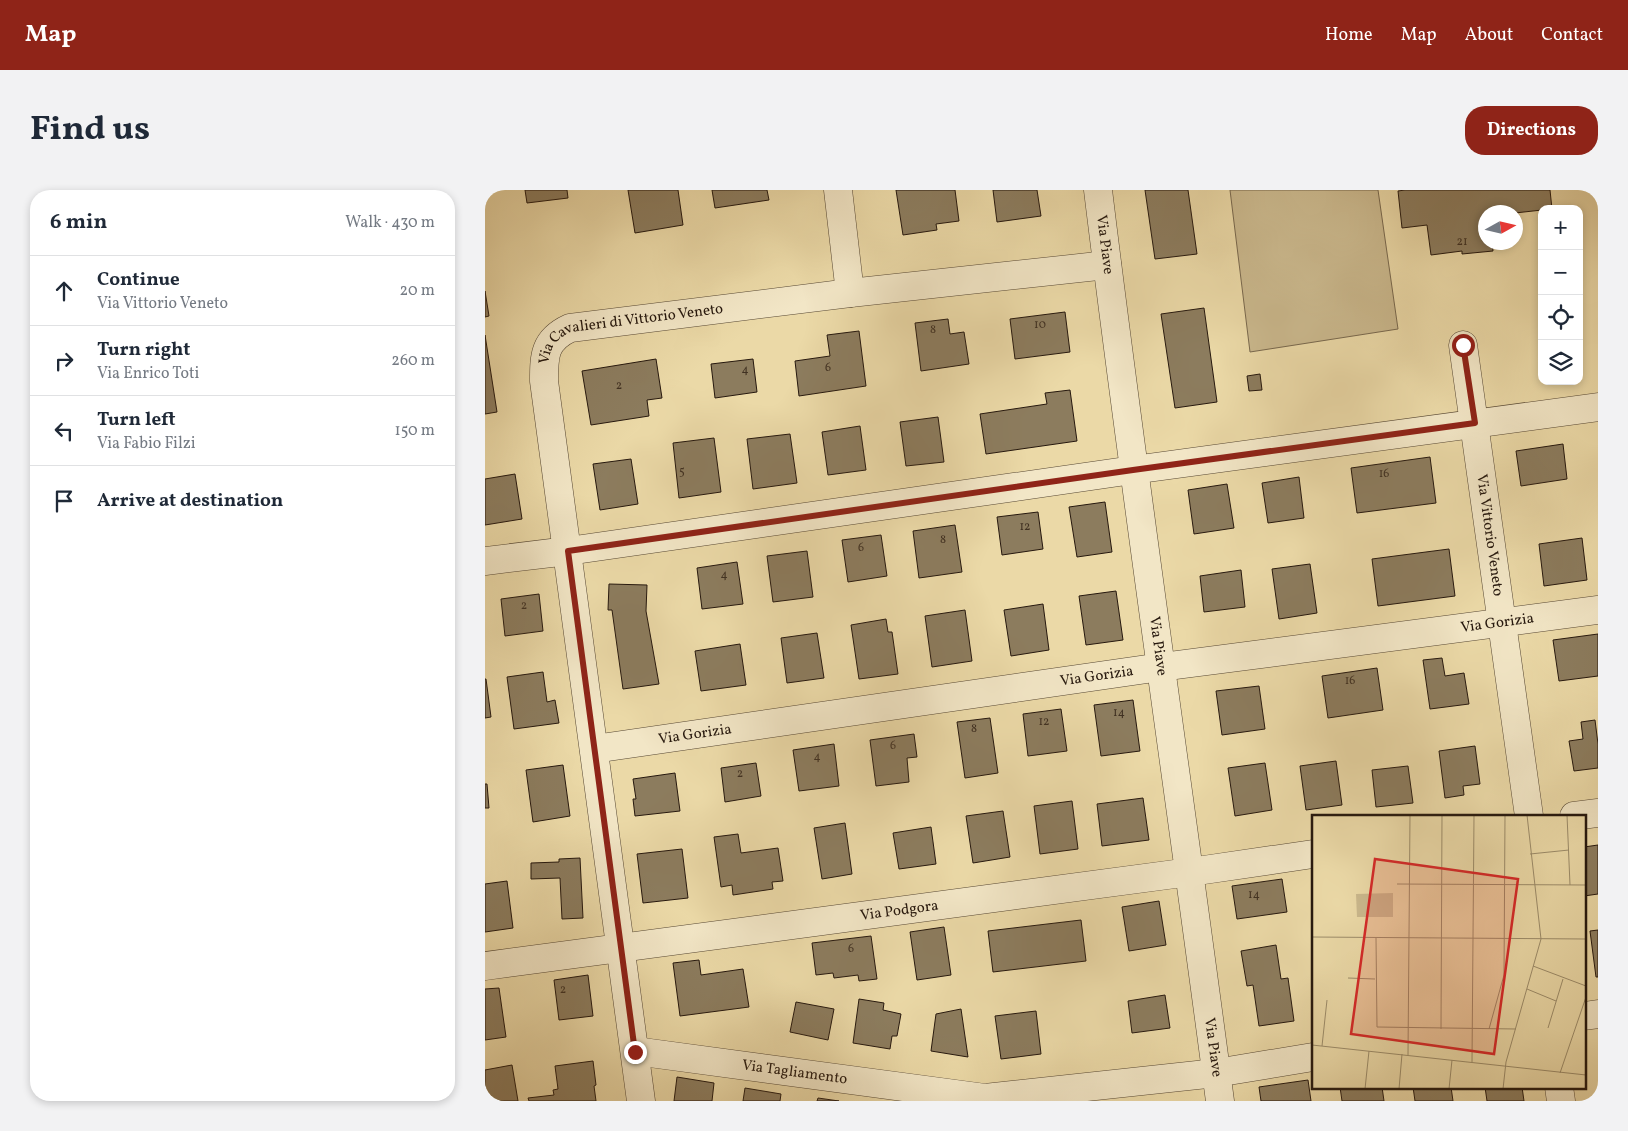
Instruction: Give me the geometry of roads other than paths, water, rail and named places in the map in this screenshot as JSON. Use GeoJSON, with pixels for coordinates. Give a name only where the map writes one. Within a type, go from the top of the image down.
{"type":"FeatureCollection","features":[{"type":"Feature","properties":{"kind":"street"},"geometry":{"type":"LineString","coordinates":[[838,190],[850,293]]}},
{"type":"Feature","properties":{"kind":"street","name":"Via Piave"},"geometry":{"type":"LineString","coordinates":[[1098,190],[1133,470],[1190,872],[1220,1101]]}},
{"type":"Feature","properties":{"kind":"street","name":"Via Cavalieri di Vittorio Veneto"},"geometry":{"type":"LineString","coordinates":[[641,1101],[544,382],[545,360],[549,346],[557,334],[570,328],[850,293],[1107,265]]}},
{"type":"Feature","properties":{"kind":"street","name":"Via Vittorio Veneto"},"geometry":{"type":"LineString","coordinates":[[1463,345],[1529,815]]}},
{"type":"Feature","properties":{"kind":"street"},"geometry":{"type":"LineString","coordinates":[[485,561],[568,551],[1598,406]]}},
{"type":"Feature","properties":{"kind":"street","name":"Via Gorizia"},"geometry":{"type":"LineString","coordinates":[[595,749],[1161,667],[1598,610]]}},
{"type":"Feature","properties":{"kind":"street"},"geometry":{"type":"LineString","coordinates":[[1582,815],[1598,813]]}},
{"type":"Feature","properties":{"kind":"street","name":"Via Podgora"},"geometry":{"type":"LineString","coordinates":[[485,966],[1312,854]]}},
{"type":"Feature","properties":{"kind":"street"},"geometry":{"type":"LineString","coordinates":[[1585,1016],[1598,1014]]}},
{"type":"Feature","properties":{"kind":"street","name":"Via Tagliamento"},"geometry":{"type":"LineString","coordinates":[[635,1052],[985,1098],[1216,1073],[1312,1058]]}},
{"type":"Feature","properties":{"kind":"street"},"geometry":{"type":"LineString","coordinates":[[1559,1088],[1561,1101]]}}]}
